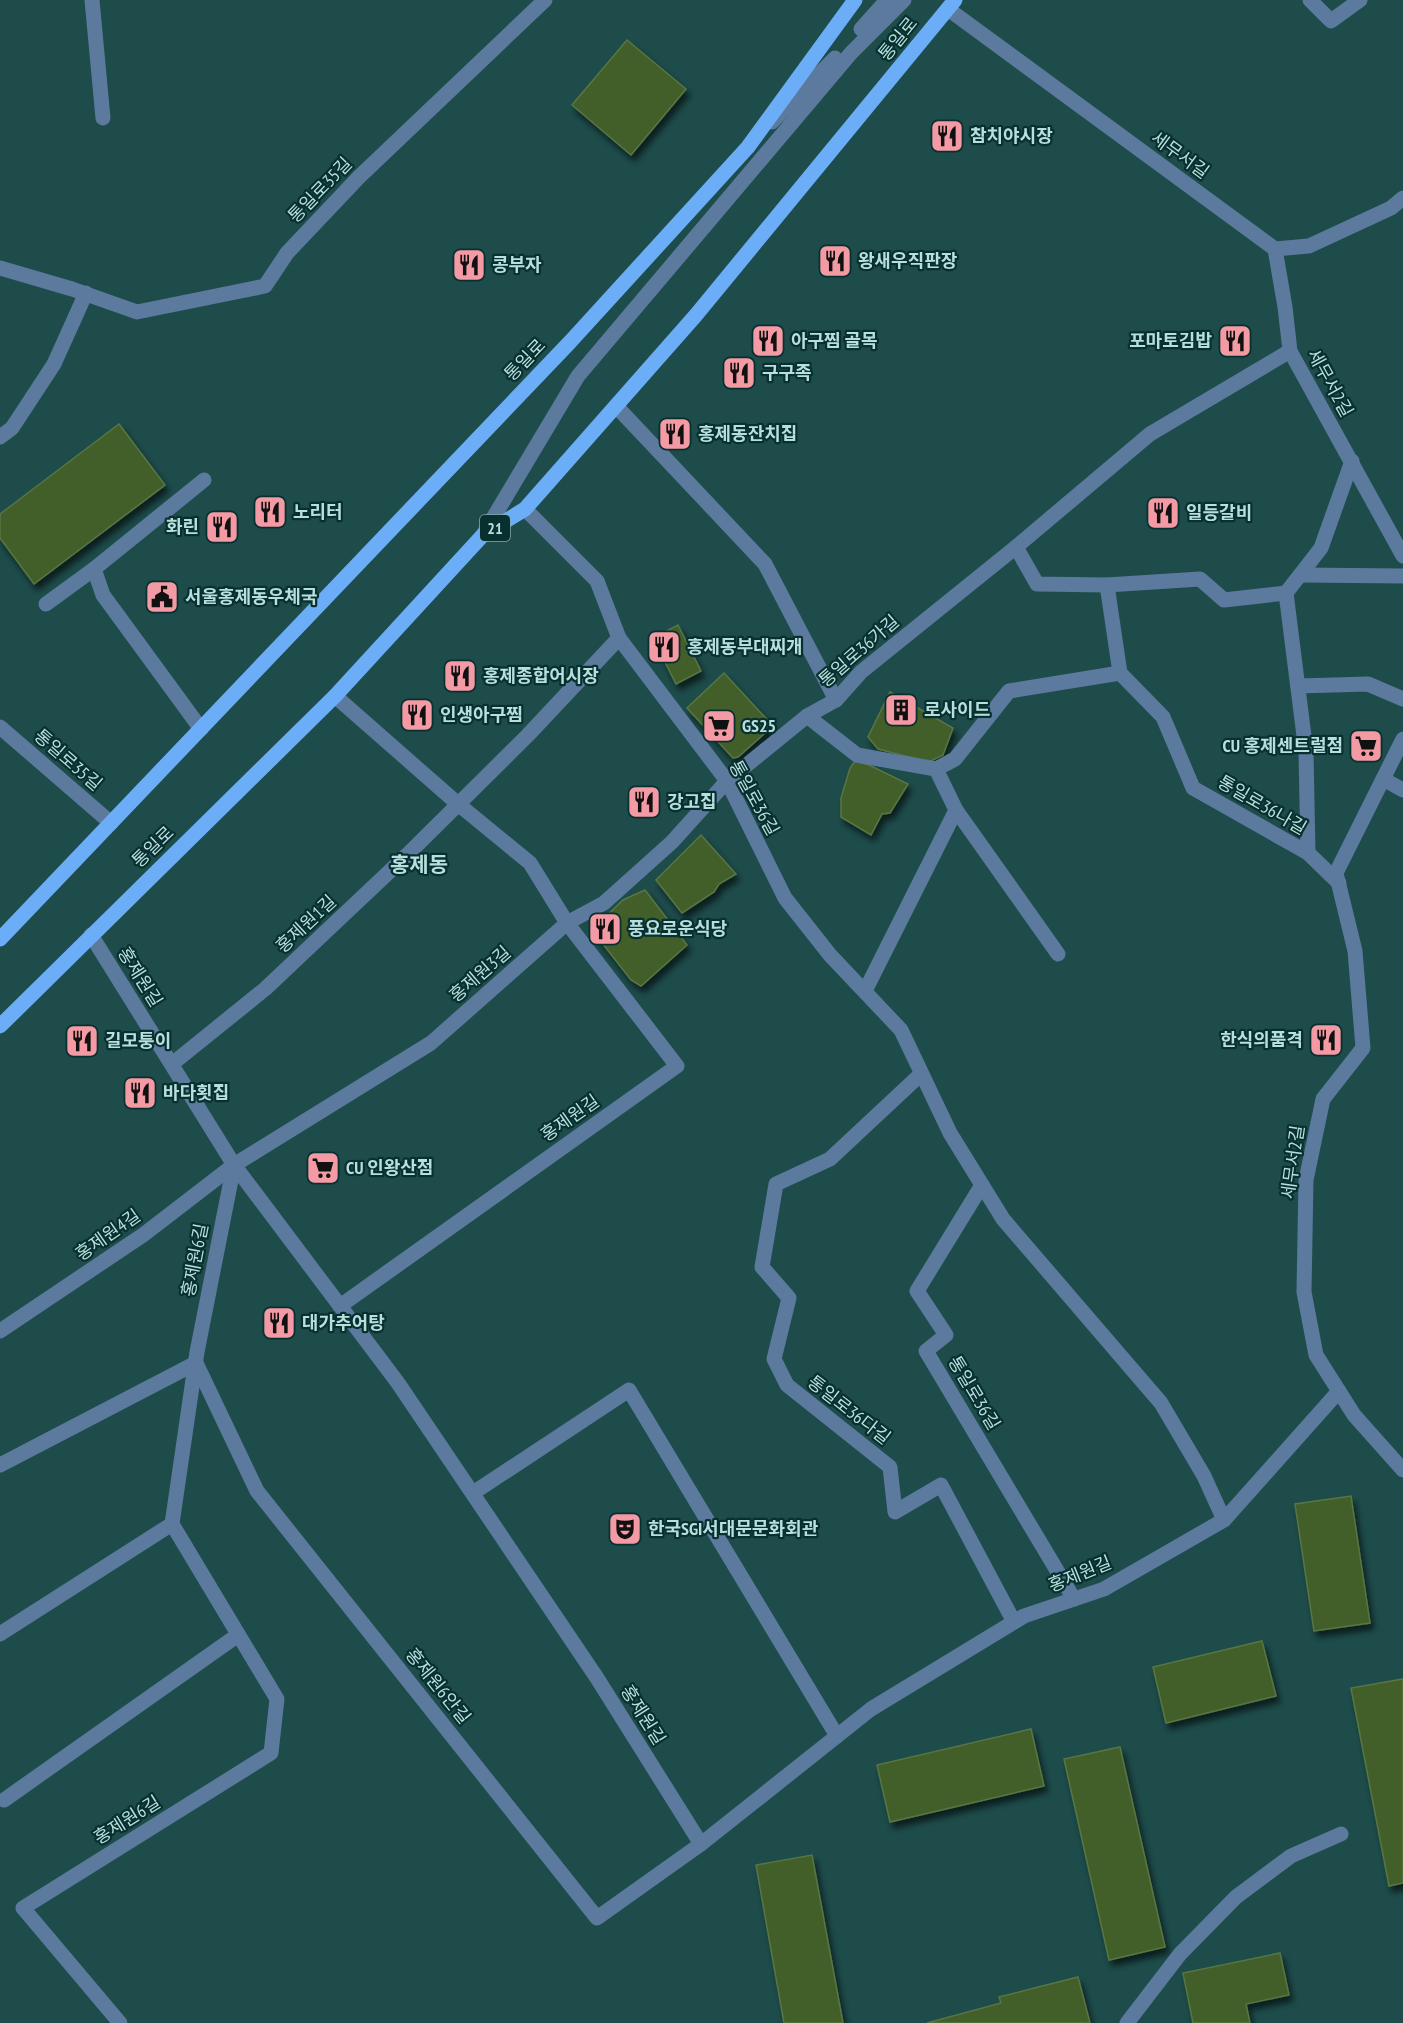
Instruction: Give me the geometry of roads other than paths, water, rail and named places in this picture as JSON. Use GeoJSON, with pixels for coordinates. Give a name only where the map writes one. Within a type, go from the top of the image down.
{"type":"FeatureCollection","features":[{"type":"Feature","properties":{"kind":"main road","name":"통일로"},"geometry":{"type":"LineString","coordinates":[[0,939],[570,342],[748,147],[855,0]]}},
{"type":"Feature","properties":{"kind":"main road","name":"통일로"},"geometry":{"type":"LineString","coordinates":[[0,1026],[335,696],[483,535],[525,509],[696,315],[951,5]]}},
{"type":"Feature","properties":{"kind":"street"},"geometry":{"type":"LineString","coordinates":[[92,0],[103,118]]}},
{"type":"Feature","properties":{"kind":"street","name":"통일로35길"},"geometry":{"type":"LineString","coordinates":[[0,268],[86,293],[137,312],[265,286],[287,253],[359,177],[545,0]]}},
{"type":"Feature","properties":{"kind":"street"},"geometry":{"type":"LineString","coordinates":[[748,147],[887,0]]}},
{"type":"Feature","properties":{"kind":"street"},"geometry":{"type":"LineString","coordinates":[[483,535],[578,376],[851,53],[904,0]]}},
{"type":"Feature","properties":{"kind":"street"},"geometry":{"type":"LineString","coordinates":[[1310,0],[1331,21],[1360,0]]}},
{"type":"Feature","properties":{"kind":"street","name":"세무서길"},"geometry":{"type":"LineString","coordinates":[[951,5],[1275,249]]}},
{"type":"Feature","properties":{"kind":"street"},"geometry":{"type":"LineString","coordinates":[[1275,249],[1309,246],[1391,208],[1403,198]]}},
{"type":"Feature","properties":{"kind":"street","name":"세무서2길"},"geometry":{"type":"LineString","coordinates":[[1275,249],[1290,351],[1403,556]]}},
{"type":"Feature","properties":{"kind":"street"},"geometry":{"type":"LineString","coordinates":[[0,437],[12,428],[54,364],[86,293]]}},
{"type":"Feature","properties":{"kind":"street","name":"통일로36가길"},"geometry":{"type":"LineString","coordinates":[[727,782],[807,717],[836,700],[861,672],[1016,547],[1150,434],[1290,351]]}},
{"type":"Feature","properties":{"kind":"street"},"geometry":{"type":"LineString","coordinates":[[616,406],[765,564],[836,700]]}},
{"type":"Feature","properties":{"kind":"street"},"geometry":{"type":"LineString","coordinates":[[1016,547],[1037,584],[1107,585],[1200,579],[1224,600],[1286,593],[1321,548],[1352,461]]}},
{"type":"Feature","properties":{"kind":"street"},"geometry":{"type":"LineString","coordinates":[[46,604],[204,480]]}},
{"type":"Feature","properties":{"kind":"street","name":"통일로36길"},"geometry":{"type":"LineString","coordinates":[[525,509],[597,581],[620,638],[727,782],[785,898],[831,955],[901,1030],[950,1132],[1003,1219],[1161,1403],[1204,1476],[1224,1520]]}},
{"type":"Feature","properties":{"kind":"street"},"geometry":{"type":"LineString","coordinates":[[94,568],[103,595],[201,729]]}},
{"type":"Feature","properties":{"kind":"street"},"geometry":{"type":"LineString","coordinates":[[1301,575],[1403,576]]}},
{"type":"Feature","properties":{"kind":"street"},"geometry":{"type":"LineString","coordinates":[[807,717],[857,755],[936,769],[955,759],[1009,691],[1120,673],[1107,585]]}},
{"type":"Feature","properties":{"kind":"street"},"geometry":{"type":"LineString","coordinates":[[1286,593],[1306,752],[1308,853],[1339,883]]}},
{"type":"Feature","properties":{"kind":"street","name":"홍제원1길"},"geometry":{"type":"LineString","coordinates":[[172,1064],[265,989],[408,854],[528,735],[620,638]]}},
{"type":"Feature","properties":{"kind":"street","name":"통일로36나길"},"geometry":{"type":"LineString","coordinates":[[1120,673],[1163,717],[1193,788],[1308,853]]}},
{"type":"Feature","properties":{"kind":"street"},"geometry":{"type":"LineString","coordinates":[[1298,686],[1368,684],[1403,699]]}},
{"type":"Feature","properties":{"kind":"street"},"geometry":{"type":"LineString","coordinates":[[335,696],[458,804],[530,863],[567,923]]}},
{"type":"Feature","properties":{"kind":"street","name":"통일로35길"},"geometry":{"type":"LineString","coordinates":[[0,727],[111,823]]}},
{"type":"Feature","properties":{"kind":"street","name":"세무서2길"},"geometry":{"type":"LineString","coordinates":[[1403,739],[1336,873],[1355,951],[1363,1048],[1323,1099],[1306,1180],[1304,1292],[1316,1354],[1354,1415],[1403,1470]]}},
{"type":"Feature","properties":{"kind":"street"},"geometry":{"type":"LineString","coordinates":[[936,769],[956,810],[1058,954]]}},
{"type":"Feature","properties":{"kind":"street"},"geometry":{"type":"LineString","coordinates":[[1383,779],[1403,790]]}},
{"type":"Feature","properties":{"kind":"street","name":"홍제원3길"},"geometry":{"type":"LineString","coordinates":[[234,1165],[431,1042],[567,923],[604,903],[672,842],[727,782]]}},
{"type":"Feature","properties":{"kind":"street"},"geometry":{"type":"LineString","coordinates":[[865,991],[956,810]]}},
{"type":"Feature","properties":{"kind":"street","name":"홍제원길"},"geometry":{"type":"LineString","coordinates":[[340,1306],[677,1066],[567,923]]}},
{"type":"Feature","properties":{"kind":"street","name":"홍제원길"},"geometry":{"type":"LineString","coordinates":[[91,935],[234,1165],[398,1383],[597,1678],[701,1844],[871,1708],[1024,1616],[1104,1589],[1224,1520],[1339,1392]]}},
{"type":"Feature","properties":{"kind":"street","name":"통일로36다길"},"geometry":{"type":"LineString","coordinates":[[921,1074],[830,1159],[776,1184],[762,1267],[789,1298],[774,1359],[787,1385],[890,1467],[895,1512],[941,1485],[1014,1622]]}},
{"type":"Feature","properties":{"kind":"street","name":"홍제원4길"},"geometry":{"type":"LineString","coordinates":[[0,1332],[143,1235],[234,1165]]}},
{"type":"Feature","properties":{"kind":"street","name":"홍제원6길"},"geometry":{"type":"LineString","coordinates":[[120,2023],[23,1908],[271,1753],[277,1699],[172,1524],[196,1364],[234,1165]]}},
{"type":"Feature","properties":{"kind":"street","name":"통일로36길"},"geometry":{"type":"LineString","coordinates":[[982,1185],[917,1291],[946,1335],[926,1351],[1074,1599]]}},
{"type":"Feature","properties":{"kind":"street"},"geometry":{"type":"LineString","coordinates":[[0,1466],[196,1364]]}},
{"type":"Feature","properties":{"kind":"street","name":"홍제원6안길"},"geometry":{"type":"LineString","coordinates":[[196,1364],[257,1491],[597,1918],[701,1844]]}},
{"type":"Feature","properties":{"kind":"street"},"geometry":{"type":"LineString","coordinates":[[473,1493],[629,1390],[837,1736]]}},
{"type":"Feature","properties":{"kind":"street"},"geometry":{"type":"LineString","coordinates":[[0,1634],[172,1524]]}},
{"type":"Feature","properties":{"kind":"street"},"geometry":{"type":"LineString","coordinates":[[4,1800],[238,1635]]}},
{"type":"Feature","properties":{"kind":"street"},"geometry":{"type":"LineString","coordinates":[[1127,2023],[1180,1954],[1236,1897],[1291,1857],[1341,1834]]}},
{"type":"Feature","properties":{"kind":"place","name":"참치야시장"},"geometry":{"type":"Point","coordinates":[947,136]}},
{"type":"Feature","properties":{"kind":"place","name":"왕새우직판장"},"geometry":{"type":"Point","coordinates":[835,261]}},
{"type":"Feature","properties":{"kind":"place","name":"콩부자"},"geometry":{"type":"Point","coordinates":[469,265]}},
{"type":"Feature","properties":{"kind":"place","name":"아구찜 골목"},"geometry":{"type":"Point","coordinates":[768,341]}},
{"type":"Feature","properties":{"kind":"place","name":"포마토김밥"},"geometry":{"type":"Point","coordinates":[1235,341]}},
{"type":"Feature","properties":{"kind":"place","name":"구구족"},"geometry":{"type":"Point","coordinates":[739,373]}},
{"type":"Feature","properties":{"kind":"place","name":"홍제동잔치집"},"geometry":{"type":"Point","coordinates":[675,434]}},
{"type":"Feature","properties":{"kind":"place","name":"노리터"},"geometry":{"type":"Point","coordinates":[270,512]}},
{"type":"Feature","properties":{"kind":"place","name":"일등갈비"},"geometry":{"type":"Point","coordinates":[1163,513]}},
{"type":"Feature","properties":{"kind":"place","name":"화린"},"geometry":{"type":"Point","coordinates":[222,527]}},
{"type":"Feature","properties":{"kind":"place","name":"서울홍제동우체국"},"geometry":{"type":"Point","coordinates":[162,597]}},
{"type":"Feature","properties":{"kind":"place","name":"홍제동부대찌개"},"geometry":{"type":"Point","coordinates":[664,647]}},
{"type":"Feature","properties":{"kind":"place","name":"홍제종합어시장"},"geometry":{"type":"Point","coordinates":[460,676]}},
{"type":"Feature","properties":{"kind":"place","name":"로사이드"},"geometry":{"type":"Point","coordinates":[901,710]}},
{"type":"Feature","properties":{"kind":"place","name":"인생아구찜"},"geometry":{"type":"Point","coordinates":[417,715]}},
{"type":"Feature","properties":{"kind":"place","name":"GS25"},"geometry":{"type":"Point","coordinates":[719,726]}},
{"type":"Feature","properties":{"kind":"place","name":"CU 홍제센트럴점"},"geometry":{"type":"Point","coordinates":[1366,746]}},
{"type":"Feature","properties":{"kind":"place","name":"강고집"},"geometry":{"type":"Point","coordinates":[644,802]}},
{"type":"Feature","properties":{"kind":"place","name":"풍요로운식당"},"geometry":{"type":"Point","coordinates":[605,929]}},
{"type":"Feature","properties":{"kind":"place","name":"한식의품격"},"geometry":{"type":"Point","coordinates":[1326,1040]}},
{"type":"Feature","properties":{"kind":"place","name":"길모퉁이"},"geometry":{"type":"Point","coordinates":[82,1041]}},
{"type":"Feature","properties":{"kind":"place","name":"바다횟집"},"geometry":{"type":"Point","coordinates":[140,1093]}},
{"type":"Feature","properties":{"kind":"place","name":"CU 인왕산점"},"geometry":{"type":"Point","coordinates":[323,1168]}},
{"type":"Feature","properties":{"kind":"place","name":"대가추어탕"},"geometry":{"type":"Point","coordinates":[279,1323]}},
{"type":"Feature","properties":{"kind":"place","name":"한국SGI서대문문화회관"},"geometry":{"type":"Point","coordinates":[625,1529]}},
{"type":"Feature","properties":{"kind":"district","name":"홍제동"},"geometry":{"type":"Point","coordinates":[419,865]}}]}
